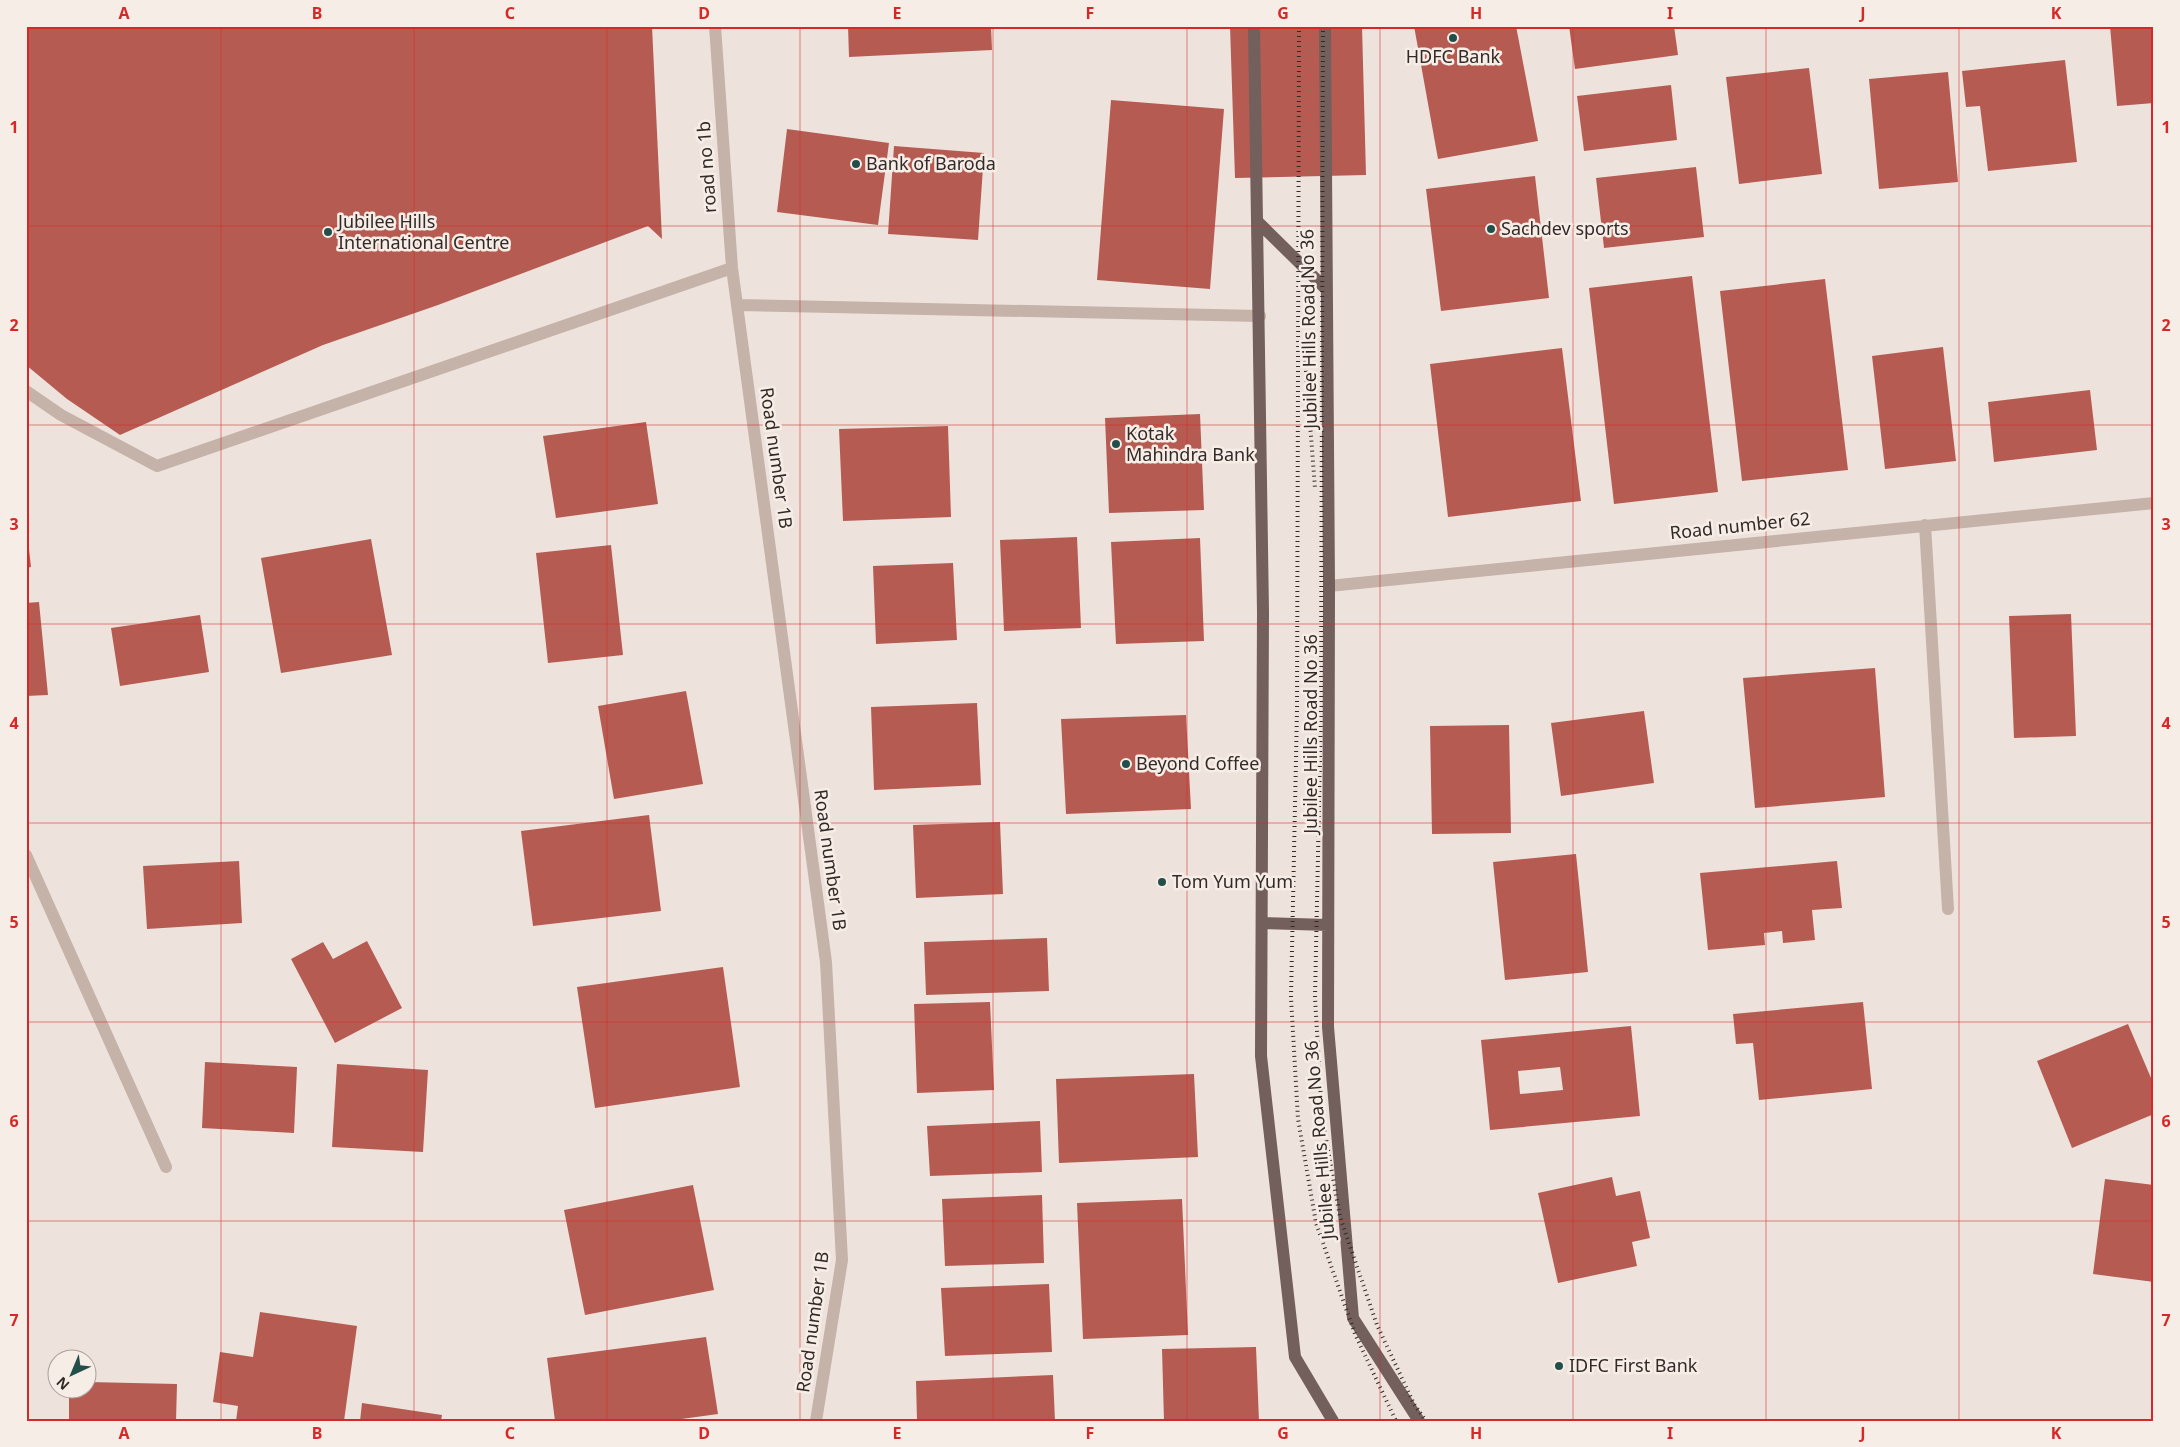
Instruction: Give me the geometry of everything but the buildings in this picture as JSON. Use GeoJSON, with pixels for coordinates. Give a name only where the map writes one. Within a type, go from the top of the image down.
{"type":"FeatureCollection","features":[{"type":"Feature","properties":{"kind":"main road"},"geometry":{"type":"LineString","coordinates":[[1254,26],[1260,316],[1263,612],[1261,1056],[1295,1358],[1334,1421]]}},
{"type":"Feature","properties":{"kind":"main road","name":"Jubilee Hills Road No 36"},"geometry":{"type":"LineString","coordinates":[[1325,26],[1330,586],[1328,1028],[1353,1318],[1419,1421]]}},
{"type":"Feature","properties":{"kind":"main road"},"geometry":{"type":"LineString","coordinates":[[1258,222],[1326,289]]}},
{"type":"Feature","properties":{"kind":"main road"},"geometry":{"type":"LineString","coordinates":[[1262,923],[1328,925]]}},
{"type":"Feature","properties":{"kind":"street","name":"road no 1b"},"geometry":{"type":"LineString","coordinates":[[715,26],[732,268],[737,305]]}},
{"type":"Feature","properties":{"kind":"street"},"geometry":{"type":"LineString","coordinates":[[26,391],[61,415],[157,466],[732,268]]}},
{"type":"Feature","properties":{"kind":"street"},"geometry":{"type":"LineString","coordinates":[[737,305],[1260,316]]}},
{"type":"Feature","properties":{"kind":"street","name":"Road number 1B"},"geometry":{"type":"LineString","coordinates":[[737,305],[826,962],[842,1260],[816,1421]]}},
{"type":"Feature","properties":{"kind":"street","name":"Road number 62"},"geometry":{"type":"LineString","coordinates":[[1330,586],[2154,503]]}},
{"type":"Feature","properties":{"kind":"street"},"geometry":{"type":"LineString","coordinates":[[1925,525],[1948,909]]}},
{"type":"Feature","properties":{"kind":"street"},"geometry":{"type":"LineString","coordinates":[[26,855],[166,1167]]}},
{"type":"Feature","properties":{"kind":"railway"},"geometry":{"type":"LineString","coordinates":[[1299,26],[1297,710],[1291,998],[1298,1119],[1316,1223],[1355,1334],[1396,1421]]}},
{"type":"Feature","properties":{"kind":"railway"},"geometry":{"type":"LineString","coordinates":[[1323,26],[1321,711],[1315,998],[1322,1116],[1340,1217],[1377,1325],[1414,1404],[1426,1421]]}},
{"type":"Feature","properties":{"kind":"railway"},"geometry":{"type":"LineString","coordinates":[[1304,346],[1315,488]]}},
{"type":"Feature","properties":{"kind":"place","name":"HDFC Bank"},"geometry":{"type":"Point","coordinates":[1453,38]}},
{"type":"Feature","properties":{"kind":"place","name":"Bank of Baroda"},"geometry":{"type":"Point","coordinates":[856,164]}},
{"type":"Feature","properties":{"kind":"place","name":"Sachdev sports"},"geometry":{"type":"Point","coordinates":[1491,229]}},
{"type":"Feature","properties":{"kind":"place","name":"Jubilee Hills International Centre"},"geometry":{"type":"Point","coordinates":[328,232]}},
{"type":"Feature","properties":{"kind":"place","name":"Kotak Mahindra Bank"},"geometry":{"type":"Point","coordinates":[1116,444]}},
{"type":"Feature","properties":{"kind":"place","name":"Beyond Coffee"},"geometry":{"type":"Point","coordinates":[1126,764]}},
{"type":"Feature","properties":{"kind":"place","name":"Tom Yum Yum"},"geometry":{"type":"Point","coordinates":[1162,882]}},
{"type":"Feature","properties":{"kind":"place","name":"IDFC First Bank"},"geometry":{"type":"Point","coordinates":[1559,1366]}}]}
